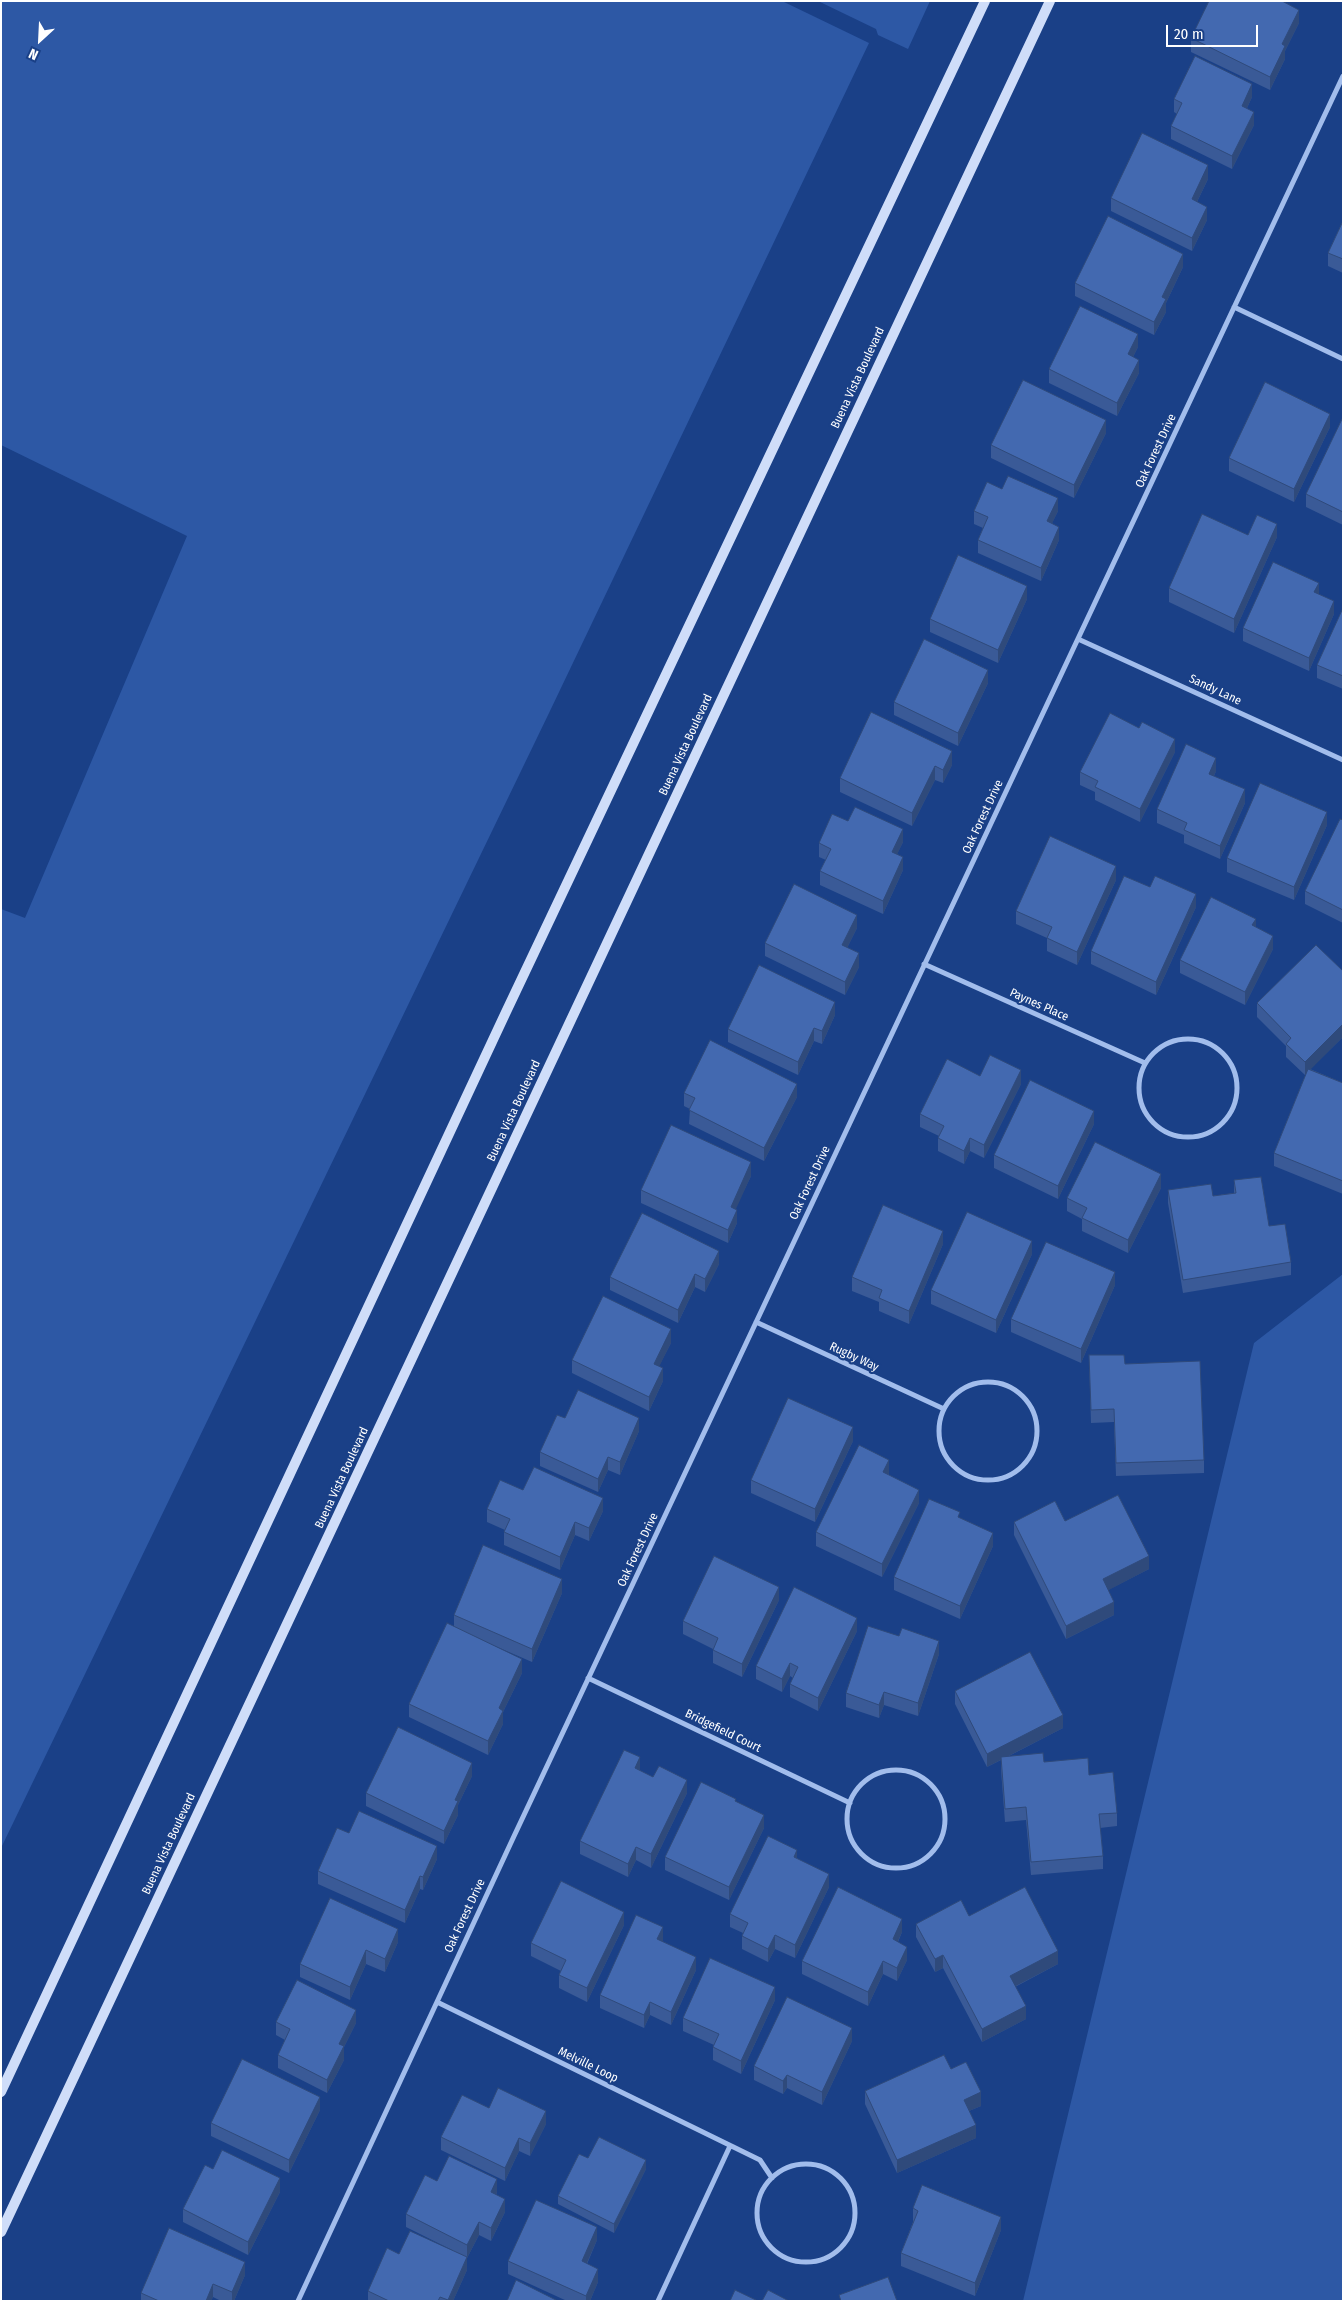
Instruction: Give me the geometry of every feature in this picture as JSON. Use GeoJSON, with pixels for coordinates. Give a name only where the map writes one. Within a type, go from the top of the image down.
{"type":"FeatureCollection","features":[{"type":"Feature","properties":{"kind":"main road"},"geometry":{"type":"LineString","coordinates":[[1,2092],[506,1012],[984,1]]}},
{"type":"Feature","properties":{"kind":"main road","name":"Buena Vista Boulevard"},"geometry":{"type":"LineString","coordinates":[[1,2232],[1050,1]]}},
{"type":"Feature","properties":{"kind":"street","name":"Oak Forest Drive"},"geometry":{"type":"LineString","coordinates":[[298,2301],[588,1678],[1343,76]]}},
{"type":"Feature","properties":{"kind":"street"},"geometry":{"type":"LineString","coordinates":[[1234,307],[1343,359]]}},
{"type":"Feature","properties":{"kind":"street","name":"Sandy Lane"},"geometry":{"type":"LineString","coordinates":[[1078,638],[1343,760]]}},
{"type":"Feature","properties":{"kind":"street","name":"Paynes Place"},"geometry":{"type":"LineString","coordinates":[[924,964],[1145,1063]]}},
{"type":"Feature","properties":{"kind":"street"},"geometry":{"type":"LineString","coordinates":[[1187,1039],[1204,1041],[1218,1049],[1230,1061],[1236,1077],[1237,1094],[1232,1110],[1223,1123],[1210,1132],[1195,1137],[1180,1136],[1165,1131],[1152,1122],[1143,1109],[1139,1094],[1140,1078],[1145,1063],[1156,1051],[1170,1042],[1187,1039]]}},
{"type":"Feature","properties":{"kind":"street","name":"Rugby Way"},"geometry":{"type":"LineString","coordinates":[[756,1322],[944,1409]]}},
{"type":"Feature","properties":{"kind":"street"},"geometry":{"type":"LineString","coordinates":[[984,1382],[1001,1383],[1017,1390],[1029,1403],[1036,1418],[1037,1436],[1032,1452],[1023,1466],[1010,1474],[988,1479],[966,1474],[953,1465],[944,1453],[939,1438],[939,1423],[944,1409],[954,1395],[968,1386],[984,1382]]}},
{"type":"Feature","properties":{"kind":"street","name":"Bridgefield Court"},"geometry":{"type":"LineString","coordinates":[[588,1678],[850,1803]]}},
{"type":"Feature","properties":{"kind":"street"},"geometry":{"type":"LineString","coordinates":[[888,1771],[905,1771],[921,1777],[934,1788],[943,1803],[946,1819],[943,1836],[936,1850],[924,1860],[910,1867],[880,1866],[866,1858],[856,1847],[849,1833],[847,1818],[850,1803],[858,1788],[872,1777],[888,1771]]}},
{"type":"Feature","properties":{"kind":"street","name":"Melville Loop"},"geometry":{"type":"LineString","coordinates":[[436,2002],[760,2160],[772,2178]]}},
{"type":"Feature","properties":{"kind":"street"},"geometry":{"type":"LineString","coordinates":[[658,2301],[730,2146]]}},
{"type":"Feature","properties":{"kind":"street"},"geometry":{"type":"LineString","coordinates":[[802,2164],[820,2166],[835,2173],[847,2185],[854,2200],[856,2218],[851,2234],[841,2248],[829,2257],[814,2261],[799,2261],[784,2256],[772,2247],[760,2227],[758,2204],[763,2190],[772,2178],[786,2168],[802,2164]]}},
{"type":"Feature","properties":{"kind":"shaded area"},"geometry":{"type":"Polygon","coordinates":[[[1,1],[782,1],[869,43],[549,713],[1,1848],[1,909],[25,918],[187,536],[1,445],[1,1]]]}},
{"type":"Feature","properties":{"kind":"shaded area"},"geometry":{"type":"Polygon","coordinates":[[[818,1],[930,1],[908,49],[878,35],[876,29],[818,1]]]}},
{"type":"Feature","properties":{"kind":"shaded area"},"geometry":{"type":"Polygon","coordinates":[[[1343,1274],[1343,2301],[1023,2301],[1254,1343],[1343,1274]]]}},
{"type":"Feature","properties":{"kind":"building"},"geometry":{"type":"Polygon","coordinates":[[[1209,1],[1282,1],[1299,10],[1282,44],[1285,46],[1270,77],[1191,38],[1209,1]]]}},
{"type":"Feature","properties":{"kind":"building"},"geometry":{"type":"Polygon","coordinates":[[[1195,56],[1252,84],[1242,106],[1254,112],[1232,156],[1171,126],[1182,103],[1174,99],[1195,56]]]}},
{"type":"Feature","properties":{"kind":"building"},"geometry":{"type":"Polygon","coordinates":[[[1142,133],[1208,165],[1192,199],[1207,207],[1192,238],[1111,198],[1142,133]]]}},
{"type":"Feature","properties":{"kind":"building"},"geometry":{"type":"Polygon","coordinates":[[[1108,216],[1183,254],[1162,297],[1166,299],[1154,322],[1075,283],[1108,216]]]}},
{"type":"Feature","properties":{"kind":"building"},"geometry":{"type":"Polygon","coordinates":[[[1343,221],[1343,259],[1328,253],[1343,221]]]}},
{"type":"Feature","properties":{"kind":"building"},"geometry":{"type":"Polygon","coordinates":[[[1080,306],[1138,334],[1128,354],[1139,360],[1117,403],[1049,369],[1080,306]]]}},
{"type":"Feature","properties":{"kind":"building"},"geometry":{"type":"Polygon","coordinates":[[[1023,380],[1106,420],[1074,485],[991,445],[1023,380]]]}},
{"type":"Feature","properties":{"kind":"building"},"geometry":{"type":"Polygon","coordinates":[[[1265,382],[1330,414],[1294,489],[1229,458],[1265,382]]]}},
{"type":"Feature","properties":{"kind":"building"},"geometry":{"type":"Polygon","coordinates":[[[1343,417],[1343,512],[1306,494],[1343,417]]]}},
{"type":"Feature","properties":{"kind":"building"},"geometry":{"type":"Polygon","coordinates":[[[1008,476],[1058,498],[1047,521],[1059,527],[1041,568],[978,540],[988,517],[974,511],[987,482],[1002,489],[1008,476]]]}},
{"type":"Feature","properties":{"kind":"building"},"geometry":{"type":"Polygon","coordinates":[[[1202,514],[1248,535],[1257,515],[1277,524],[1234,619],[1169,588],[1202,514]]]}},
{"type":"Feature","properties":{"kind":"building"},"geometry":{"type":"Polygon","coordinates":[[[958,555],[1027,586],[998,650],[930,619],[958,555]]]}},
{"type":"Feature","properties":{"kind":"building"},"geometry":{"type":"Polygon","coordinates":[[[1273,562],[1319,583],[1314,592],[1334,601],[1309,658],[1243,628],[1273,562]]]}},
{"type":"Feature","properties":{"kind":"building"},"geometry":{"type":"Polygon","coordinates":[[[1343,608],[1343,676],[1317,665],[1343,608]]]}},
{"type":"Feature","properties":{"kind":"building"},"geometry":{"type":"Polygon","coordinates":[[[924,639],[988,670],[958,733],[894,702],[924,639]]]}},
{"type":"Feature","properties":{"kind":"building"},"geometry":{"type":"Polygon","coordinates":[[[871,712],[952,751],[943,770],[935,766],[912,813],[840,778],[871,712]]]}},
{"type":"Feature","properties":{"kind":"building"},"geometry":{"type":"Polygon","coordinates":[[[1110,713],[1139,728],[1142,722],[1175,739],[1140,809],[1095,787],[1098,781],[1080,772],[1110,713]]]}},
{"type":"Feature","properties":{"kind":"building"},"geometry":{"type":"Polygon","coordinates":[[[1186,744],[1216,758],[1209,774],[1245,789],[1220,846],[1184,830],[1187,823],[1157,809],[1186,744]]]}},
{"type":"Feature","properties":{"kind":"building"},"geometry":{"type":"Polygon","coordinates":[[[1260,783],[1327,812],[1294,887],[1227,858],[1260,783]]]}},
{"type":"Feature","properties":{"kind":"building"},"geometry":{"type":"Polygon","coordinates":[[[855,807],[903,829],[892,852],[903,857],[883,901],[820,871],[831,849],[819,843],[832,814],[848,821],[855,807]]]}},
{"type":"Feature","properties":{"kind":"building"},"geometry":{"type":"Polygon","coordinates":[[[1340,819],[1343,820],[1343,910],[1305,891],[1340,819]]]}},
{"type":"Feature","properties":{"kind":"building"},"geometry":{"type":"Polygon","coordinates":[[[1050,836],[1116,866],[1077,952],[1047,938],[1052,927],[1016,911],[1050,836]]]}},
{"type":"Feature","properties":{"kind":"building"},"geometry":{"type":"Polygon","coordinates":[[[1124,876],[1150,887],[1155,876],[1196,894],[1156,982],[1091,951],[1124,876]]]}},
{"type":"Feature","properties":{"kind":"building"},"geometry":{"type":"Polygon","coordinates":[[[794,884],[857,915],[842,945],[859,953],[845,982],[765,943],[794,884]]]}},
{"type":"Feature","properties":{"kind":"building"},"geometry":{"type":"Polygon","coordinates":[[[1211,897],[1256,919],[1252,925],[1273,936],[1245,992],[1180,960],[1211,897]]]}},
{"type":"Feature","properties":{"kind":"building"},"geometry":{"type":"Polygon","coordinates":[[[1316,945],[1343,971],[1343,1024],[1305,1062],[1286,1044],[1291,1038],[1257,1003],[1316,945]]]}},
{"type":"Feature","properties":{"kind":"building"},"geometry":{"type":"Polygon","coordinates":[[[759,965],[835,1002],[822,1031],[814,1028],[798,1062],[728,1029],[759,965]]]}},
{"type":"Feature","properties":{"kind":"building"},"geometry":{"type":"Polygon","coordinates":[[[710,1040],[797,1084],[764,1148],[689,1110],[695,1098],[684,1093],[710,1040]]]}},
{"type":"Feature","properties":{"kind":"building"},"geometry":{"type":"Polygon","coordinates":[[[990,1055],[1021,1070],[984,1145],[970,1138],[964,1151],[938,1138],[944,1126],[920,1114],[947,1059],[980,1076],[990,1055]]]}},
{"type":"Feature","properties":{"kind":"building"},"geometry":{"type":"Polygon","coordinates":[[[1308,1069],[1343,1083],[1343,1181],[1274,1153],[1308,1069]]]}},
{"type":"Feature","properties":{"kind":"building"},"geometry":{"type":"Polygon","coordinates":[[[1030,1080],[1094,1111],[1058,1186],[994,1155],[1030,1080]]]}},
{"type":"Feature","properties":{"kind":"building"},"geometry":{"type":"Polygon","coordinates":[[[671,1125],[751,1162],[731,1207],[737,1210],[728,1230],[641,1190],[671,1125]]]}},
{"type":"Feature","properties":{"kind":"building"},"geometry":{"type":"Polygon","coordinates":[[[1095,1142],[1161,1174],[1128,1240],[1082,1218],[1087,1208],[1067,1198],[1095,1142]]]}},
{"type":"Feature","properties":{"kind":"building"},"geometry":{"type":"Polygon","coordinates":[[[1261,1177],[1269,1226],[1285,1224],[1291,1262],[1183,1280],[1168,1190],[1211,1184],[1213,1196],[1236,1193],[1234,1180],[1261,1177]]]}},
{"type":"Feature","properties":{"kind":"building"},"geometry":{"type":"Polygon","coordinates":[[[883,1205],[943,1231],[909,1311],[879,1298],[882,1290],[852,1277],[883,1205]]]}},
{"type":"Feature","properties":{"kind":"building"},"geometry":{"type":"Polygon","coordinates":[[[967,1212],[1032,1241],[996,1320],[931,1290],[967,1212]]]}},
{"type":"Feature","properties":{"kind":"building"},"geometry":{"type":"Polygon","coordinates":[[[642,1213],[719,1251],[705,1279],[695,1274],[678,1310],[610,1277],[642,1213]]]}},
{"type":"Feature","properties":{"kind":"building"},"geometry":{"type":"Polygon","coordinates":[[[1046,1242],[1115,1272],[1081,1349],[1011,1319],[1046,1242]]]}},
{"type":"Feature","properties":{"kind":"building"},"geometry":{"type":"Polygon","coordinates":[[[603,1296],[671,1329],[654,1364],[663,1368],[649,1397],[572,1360],[603,1296]]]}},
{"type":"Feature","properties":{"kind":"building"},"geometry":{"type":"Polygon","coordinates":[[[1089,1355],[1124,1355],[1125,1364],[1200,1361],[1204,1460],[1116,1463],[1114,1409],[1091,1410],[1089,1355]]]}},
{"type":"Feature","properties":{"kind":"building"},"geometry":{"type":"Polygon","coordinates":[[[578,1390],[639,1418],[620,1462],[608,1457],[598,1479],[540,1452],[557,1415],[565,1418],[578,1390]]]}},
{"type":"Feature","properties":{"kind":"building"},"geometry":{"type":"Polygon","coordinates":[[[788,1398],[853,1427],[815,1509],[751,1480],[788,1398]]]}},
{"type":"Feature","properties":{"kind":"building"},"geometry":{"type":"Polygon","coordinates":[[[859,1445],[889,1460],[883,1472],[919,1490],[882,1564],[816,1532],[859,1445]]]}},
{"type":"Feature","properties":{"kind":"building"},"geometry":{"type":"Polygon","coordinates":[[[534,1467],[603,1498],[589,1528],[575,1522],[560,1557],[504,1532],[510,1519],[487,1509],[500,1480],[523,1490],[534,1467]]]}},
{"type":"Feature","properties":{"kind":"building"},"geometry":{"type":"Polygon","coordinates":[[[1118,1495],[1149,1556],[1103,1579],[1114,1602],[1066,1626],[1014,1522],[1055,1501],[1065,1521],[1118,1495]]]}},
{"type":"Feature","properties":{"kind":"building"},"geometry":{"type":"Polygon","coordinates":[[[929,1499],[960,1512],[958,1517],[993,1533],[960,1606],[894,1577],[929,1499]]]}},
{"type":"Feature","properties":{"kind":"building"},"geometry":{"type":"Polygon","coordinates":[[[483,1545],[562,1579],[532,1649],[454,1615],[483,1545]]]}},
{"type":"Feature","properties":{"kind":"building"},"geometry":{"type":"Polygon","coordinates":[[[714,1556],[779,1587],[742,1664],[713,1650],[718,1638],[683,1621],[714,1556]]]}},
{"type":"Feature","properties":{"kind":"building"},"geometry":{"type":"Polygon","coordinates":[[[794,1587],[857,1618],[818,1698],[790,1684],[798,1667],[790,1663],[782,1679],[756,1666],[794,1587]]]}},
{"type":"Feature","properties":{"kind":"building"},"geometry":{"type":"Polygon","coordinates":[[[447,1623],[522,1659],[499,1708],[503,1711],[488,1741],[409,1704],[447,1623]]]}},
{"type":"Feature","properties":{"kind":"building"},"geometry":{"type":"Polygon","coordinates":[[[868,1626],[899,1636],[902,1628],[939,1641],[918,1703],[884,1692],[879,1705],[846,1693],[868,1626]]]}},
{"type":"Feature","properties":{"kind":"building"},"geometry":{"type":"Polygon","coordinates":[[[1030,1652],[1063,1715],[987,1754],[955,1691],[1030,1652]]]}},
{"type":"Feature","properties":{"kind":"building"},"geometry":{"type":"Polygon","coordinates":[[[398,1727],[472,1763],[455,1800],[458,1801],[444,1831],[366,1793],[398,1727]]]}},
{"type":"Feature","properties":{"kind":"building"},"geometry":{"type":"Polygon","coordinates":[[[624,1750],[640,1757],[635,1768],[653,1777],[659,1766],[687,1780],[651,1854],[636,1847],[628,1864],[580,1841],[624,1750]]]}},
{"type":"Feature","properties":{"kind":"building"},"geometry":{"type":"Polygon","coordinates":[[[1043,1753],[1044,1762],[1088,1758],[1089,1775],[1113,1772],[1117,1813],[1099,1814],[1103,1856],[1031,1862],[1026,1807],[1005,1809],[1001,1757],[1043,1753]]]}},
{"type":"Feature","properties":{"kind":"building"},"geometry":{"type":"Polygon","coordinates":[[[701,1782],[764,1815],[729,1887],[665,1857],[701,1782]]]}},
{"type":"Feature","properties":{"kind":"building"},"geometry":{"type":"Polygon","coordinates":[[[359,1811],[437,1846],[423,1877],[420,1876],[405,1910],[318,1871],[337,1828],[349,1833],[359,1811]]]}},
{"type":"Feature","properties":{"kind":"building"},"geometry":{"type":"Polygon","coordinates":[[[768,1836],[797,1850],[794,1857],[829,1874],[795,1945],[775,1935],[768,1949],[742,1936],[748,1923],[730,1914],[768,1836]]]}},
{"type":"Feature","properties":{"kind":"building"},"geometry":{"type":"Polygon","coordinates":[[[561,1881],[624,1912],[587,1988],[559,1975],[566,1960],[531,1943],[561,1881]]]}},
{"type":"Feature","properties":{"kind":"building"},"geometry":{"type":"Polygon","coordinates":[[[838,1887],[902,1919],[893,1939],[907,1947],[897,1968],[883,1961],[868,1992],[802,1961],[838,1887]]]}},
{"type":"Feature","properties":{"kind":"building"},"geometry":{"type":"Polygon","coordinates":[[[1025,1887],[1058,1951],[1010,1976],[1026,2006],[982,2029],[943,1955],[935,1959],[916,1924],[961,1900],[969,1916],[1025,1887]]]}},
{"type":"Feature","properties":{"kind":"building"},"geometry":{"type":"Polygon","coordinates":[[[330,1898],[398,1929],[385,1959],[366,1950],[350,1987],[300,1964],[330,1898]]]}},
{"type":"Feature","properties":{"kind":"building"},"geometry":{"type":"Polygon","coordinates":[[[636,1915],[663,1927],[657,1939],[696,1957],[671,2012],[650,2002],[644,2015],[600,1995],[636,1915]]]}},
{"type":"Feature","properties":{"kind":"building"},"geometry":{"type":"Polygon","coordinates":[[[710,1958],[775,1987],[741,2061],[713,2047],[719,2034],[683,2018],[710,1958]]]}},
{"type":"Feature","properties":{"kind":"building"},"geometry":{"type":"Polygon","coordinates":[[[297,1980],[356,2010],[339,2044],[344,2046],[327,2080],[278,2055],[290,2029],[276,2022],[297,1980]]]}},
{"type":"Feature","properties":{"kind":"building"},"geometry":{"type":"Polygon","coordinates":[[[787,1997],[852,2028],[822,2092],[787,2075],[783,2081],[754,2066],[787,1997]]]}},
{"type":"Feature","properties":{"kind":"building"},"geometry":{"type":"Polygon","coordinates":[[[944,2055],[951,2069],[966,2062],[981,2092],[964,2100],[976,2125],[897,2160],[865,2091],[944,2055]]]}},
{"type":"Feature","properties":{"kind":"building"},"geometry":{"type":"Polygon","coordinates":[[[242,2059],[320,2097],[289,2160],[211,2123],[242,2059]]]}},
{"type":"Feature","properties":{"kind":"building"},"geometry":{"type":"Polygon","coordinates":[[[498,2088],[546,2111],[530,2143],[519,2138],[505,2168],[441,2137],[462,2095],[489,2108],[498,2088]]]}},
{"type":"Feature","properties":{"kind":"building"},"geometry":{"type":"Polygon","coordinates":[[[599,2137],[646,2160],[614,2224],[558,2196],[579,2154],[588,2158],[599,2137]]]}},
{"type":"Feature","properties":{"kind":"building"},"geometry":{"type":"Polygon","coordinates":[[[222,2150],[280,2178],[248,2242],[183,2209],[205,2165],[213,2169],[222,2150]]]}},
{"type":"Feature","properties":{"kind":"building"},"geometry":{"type":"Polygon","coordinates":[[[449,2156],[497,2179],[491,2192],[505,2199],[491,2228],[479,2222],[467,2245],[406,2214],[425,2175],[437,2181],[449,2156]]]}},
{"type":"Feature","properties":{"kind":"building"},"geometry":{"type":"Polygon","coordinates":[[[922,2185],[1001,2217],[975,2283],[901,2253],[918,2211],[913,2208],[922,2185]]]}},
{"type":"Feature","properties":{"kind":"building"},"geometry":{"type":"Polygon","coordinates":[[[536,2200],[597,2227],[582,2261],[598,2269],[586,2296],[508,2261],[536,2200]]]}},
{"type":"Feature","properties":{"kind":"building"},"geometry":{"type":"Polygon","coordinates":[[[169,2228],[245,2262],[232,2292],[213,2284],[206,2301],[159,2301],[141,2293],[169,2228]]]}},
{"type":"Feature","properties":{"kind":"building"},"geometry":{"type":"Polygon","coordinates":[[[410,2231],[467,2257],[448,2300],[440,2297],[438,2301],[389,2301],[368,2291],[387,2248],[399,2254],[410,2231]]]}},
{"type":"Feature","properties":{"kind":"building"},"geometry":{"type":"Polygon","coordinates":[[[888,2277],[897,2301],[841,2301],[839,2295],[888,2277]]]}},
{"type":"Feature","properties":{"kind":"building"},"geometry":{"type":"Polygon","coordinates":[[[516,2280],[558,2301],[507,2301],[516,2280]]]}},
{"type":"Feature","properties":{"kind":"building"},"geometry":{"type":"Polygon","coordinates":[[[735,2290],[758,2301],[730,2301],[735,2290]]]}},
{"type":"Feature","properties":{"kind":"building"},"geometry":{"type":"Polygon","coordinates":[[[768,2290],[789,2301],[762,2301],[768,2290]]]}}]}
